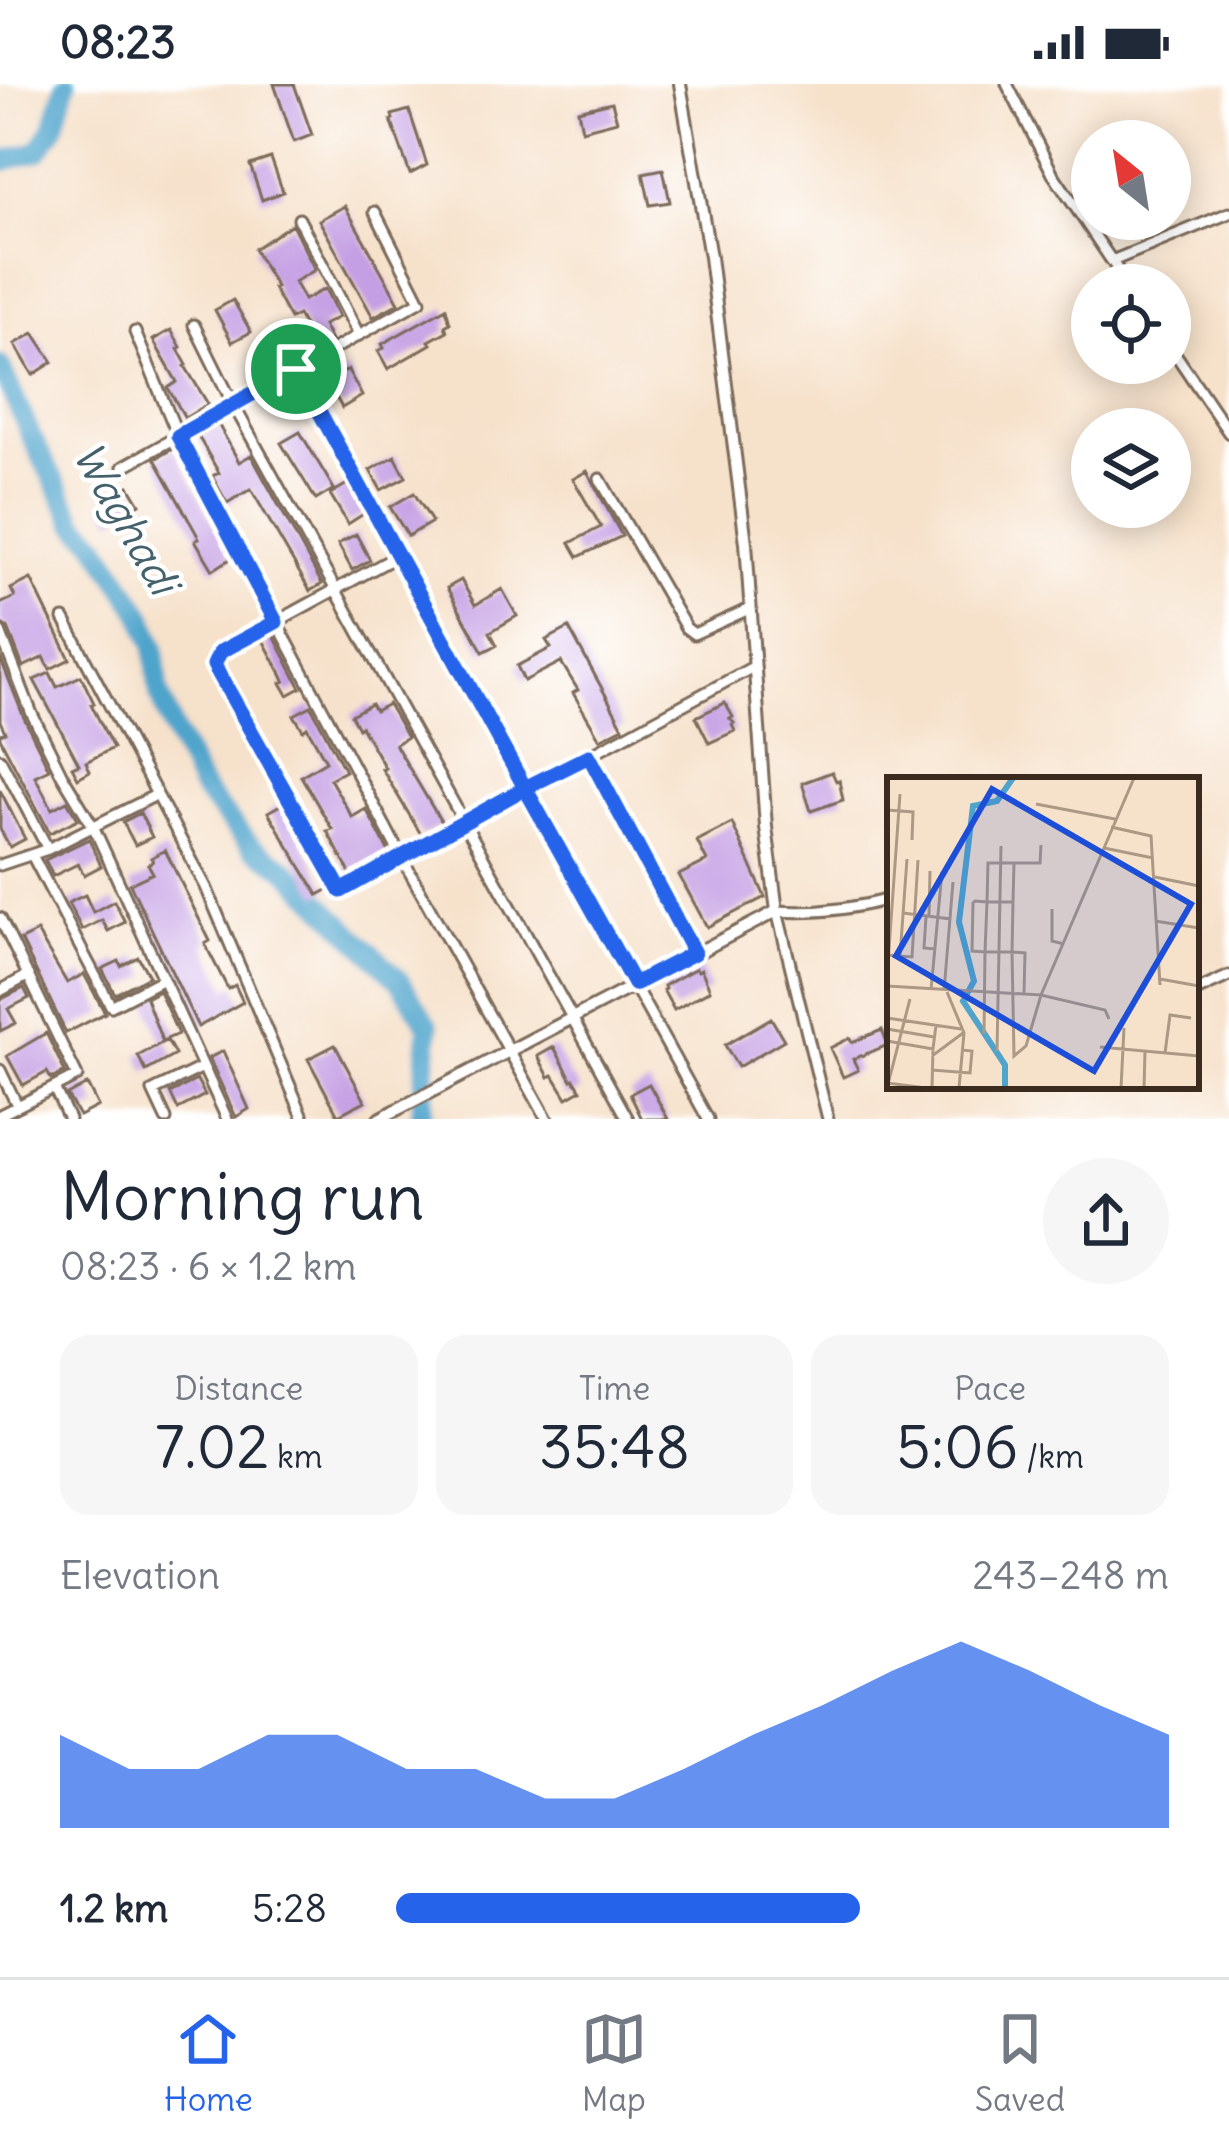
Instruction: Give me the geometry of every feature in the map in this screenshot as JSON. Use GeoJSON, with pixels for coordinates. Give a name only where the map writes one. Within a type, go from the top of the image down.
{"type":"FeatureCollection","features":[{"type":"Feature","properties":{"kind":"street"},"geometry":{"type":"LineString","coordinates":[[680,84],[710,256],[746,543],[766,827],[777,911],[827,1119]]}},
{"type":"Feature","properties":{"kind":"street"},"geometry":{"type":"LineString","coordinates":[[1007,84],[1053,174],[1114,264]]}},
{"type":"Feature","properties":{"kind":"street"},"geometry":{"type":"LineString","coordinates":[[123,467],[420,301],[375,212]]}},
{"type":"Feature","properties":{"kind":"street"},"geometry":{"type":"LineString","coordinates":[[1112,261],[1229,213]]}},
{"type":"Feature","properties":{"kind":"street"},"geometry":{"type":"LineString","coordinates":[[298,219],[358,335]]}},
{"type":"Feature","properties":{"kind":"street"},"geometry":{"type":"LineString","coordinates":[[194,325],[233,404],[628,1119]]}},
{"type":"Feature","properties":{"kind":"street"},"geometry":{"type":"LineString","coordinates":[[136,332],[178,436],[547,1119]]}},
{"type":"Feature","properties":{"kind":"street"},"geometry":{"type":"LineString","coordinates":[[296,369],[708,1119]]}},
{"type":"Feature","properties":{"kind":"street"},"geometry":{"type":"LineString","coordinates":[[1191,377],[1229,433]]}},
{"type":"Feature","properties":{"kind":"street"},"geometry":{"type":"LineString","coordinates":[[600,479],[686,628],[694,634],[749,609]]}},
{"type":"Feature","properties":{"kind":"street"},"geometry":{"type":"LineString","coordinates":[[399,555],[220,652],[214,665],[341,891],[753,667]]}},
{"type":"Feature","properties":{"kind":"street"},"geometry":{"type":"LineString","coordinates":[[64,619],[206,887],[304,1119]]}},
{"type":"Feature","properties":{"kind":"street"},"geometry":{"type":"LineString","coordinates":[[0,632],[32,714],[94,828],[227,1119]]}},
{"type":"Feature","properties":{"kind":"street"},"geometry":{"type":"LineString","coordinates":[[589,756],[694,953]]}},
{"type":"Feature","properties":{"kind":"street"},"geometry":{"type":"LineString","coordinates":[[0,759],[48,849]]}},
{"type":"Feature","properties":{"kind":"street"},"geometry":{"type":"LineString","coordinates":[[0,866],[48,849],[156,796]]}},
{"type":"Feature","properties":{"kind":"street"},"geometry":{"type":"LineString","coordinates":[[32,855],[111,1006],[163,979]]}},
{"type":"Feature","properties":{"kind":"street"},"geometry":{"type":"LineString","coordinates":[[384,1116],[777,911],[805,914],[887,900]]}},
{"type":"Feature","properties":{"kind":"street"},"geometry":{"type":"LineString","coordinates":[[0,918],[77,1076],[9,1112],[0,1070]]}},
{"type":"Feature","properties":{"kind":"street"},"geometry":{"type":"LineString","coordinates":[[0,991],[29,975]]}},
{"type":"Feature","properties":{"kind":"street"},"geometry":{"type":"LineString","coordinates":[[1199,990],[1228,980]]}},
{"type":"Feature","properties":{"kind":"street"},"geometry":{"type":"LineString","coordinates":[[166,1119],[153,1091],[203,1067]]}},
{"type":"Feature","properties":{"kind":"street"},"geometry":{"type":"LineString","coordinates":[[54,1088],[69,1119]]}},
{"type":"Feature","properties":{"kind":"building"},"geometry":{"type":"Polygon","coordinates":[[[274,84],[294,84],[312,135],[294,142],[274,84]]]}},
{"type":"Feature","properties":{"kind":"building"},"geometry":{"type":"Polygon","coordinates":[[[612,102],[617,121],[582,130],[578,110],[612,102]]]}},
{"type":"Feature","properties":{"kind":"building"},"geometry":{"type":"Polygon","coordinates":[[[409,110],[427,165],[410,174],[391,120],[392,115],[409,110]]]}},
{"type":"Feature","properties":{"kind":"building"},"geometry":{"type":"Polygon","coordinates":[[[271,158],[283,192],[262,200],[250,165],[271,158]]]}},
{"type":"Feature","properties":{"kind":"building"},"geometry":{"type":"Polygon","coordinates":[[[663,169],[670,202],[650,205],[643,173],[663,169]]]}},
{"type":"Feature","properties":{"kind":"building"},"geometry":{"type":"Polygon","coordinates":[[[345,206],[399,303],[373,317],[319,220],[345,206]]]}},
{"type":"Feature","properties":{"kind":"building"},"geometry":{"type":"Polygon","coordinates":[[[292,224],[315,270],[294,282],[304,300],[325,289],[339,317],[323,325],[331,341],[309,351],[304,340],[310,337],[298,315],[290,319],[254,249],[292,224]]]}},
{"type":"Feature","properties":{"kind":"building"},"geometry":{"type":"Polygon","coordinates":[[[233,300],[251,332],[232,342],[215,310],[233,300]]]}},
{"type":"Feature","properties":{"kind":"building"},"geometry":{"type":"Polygon","coordinates":[[[446,308],[447,331],[388,369],[378,351],[384,348],[382,344],[446,308]]]}},
{"type":"Feature","properties":{"kind":"building"},"geometry":{"type":"Polygon","coordinates":[[[171,330],[208,404],[185,418],[168,388],[177,382],[153,340],[171,330]]]}},
{"type":"Feature","properties":{"kind":"building"},"geometry":{"type":"Polygon","coordinates":[[[34,333],[53,362],[33,375],[15,344],[34,333]]]}},
{"type":"Feature","properties":{"kind":"building"},"geometry":{"type":"Polygon","coordinates":[[[348,370],[362,396],[342,408],[327,381],[348,370]]]}},
{"type":"Feature","properties":{"kind":"building"},"geometry":{"type":"Polygon","coordinates":[[[218,424],[239,462],[251,455],[322,584],[310,591],[251,489],[227,503],[212,476],[219,473],[198,436],[218,424]]]}},
{"type":"Feature","properties":{"kind":"building"},"geometry":{"type":"Polygon","coordinates":[[[300,432],[334,489],[316,500],[281,443],[300,432]]]}},
{"type":"Feature","properties":{"kind":"building"},"geometry":{"type":"Polygon","coordinates":[[[174,448],[232,558],[213,570],[155,459],[174,448]]]}},
{"type":"Feature","properties":{"kind":"building"},"geometry":{"type":"Polygon","coordinates":[[[395,456],[406,477],[381,490],[370,470],[395,456]]]}},
{"type":"Feature","properties":{"kind":"building"},"geometry":{"type":"Polygon","coordinates":[[[587,471],[622,536],[578,557],[570,543],[601,527],[573,479],[587,471]]]}},
{"type":"Feature","properties":{"kind":"building"},"geometry":{"type":"Polygon","coordinates":[[[349,483],[365,513],[348,524],[330,494],[349,483]]]}},
{"type":"Feature","properties":{"kind":"building"},"geometry":{"type":"Polygon","coordinates":[[[129,486],[140,504],[113,520],[102,502],[129,486]]]}},
{"type":"Feature","properties":{"kind":"building"},"geometry":{"type":"Polygon","coordinates":[[[414,493],[432,522],[408,536],[390,507],[414,493]]]}},
{"type":"Feature","properties":{"kind":"building"},"geometry":{"type":"Polygon","coordinates":[[[356,534],[370,560],[352,570],[338,544],[356,534]]]}},
{"type":"Feature","properties":{"kind":"building"},"geometry":{"type":"Polygon","coordinates":[[[31,579],[70,659],[50,669],[44,657],[23,667],[8,628],[0,623],[0,604],[15,597],[11,589],[31,579]]]}},
{"type":"Feature","properties":{"kind":"building"},"geometry":{"type":"Polygon","coordinates":[[[461,580],[475,605],[502,589],[517,616],[490,632],[497,645],[483,652],[447,588],[461,580]]]}},
{"type":"Feature","properties":{"kind":"building"},"geometry":{"type":"Polygon","coordinates":[[[569,628],[623,727],[600,739],[561,662],[524,681],[517,666],[551,648],[546,640],[569,628]]]}},
{"type":"Feature","properties":{"kind":"building"},"geometry":{"type":"Polygon","coordinates":[[[273,634],[301,688],[288,695],[263,640],[273,634]]]}},
{"type":"Feature","properties":{"kind":"building"},"geometry":{"type":"Polygon","coordinates":[[[0,657],[49,769],[35,776],[52,809],[67,801],[78,819],[50,833],[0,738],[5,732],[0,721],[0,657]]]}},
{"type":"Feature","properties":{"kind":"building"},"geometry":{"type":"Polygon","coordinates":[[[50,673],[57,687],[81,676],[113,748],[86,762],[90,771],[78,778],[72,767],[79,764],[34,680],[50,673]]]}},
{"type":"Feature","properties":{"kind":"building"},"geometry":{"type":"Polygon","coordinates":[[[725,703],[735,731],[709,743],[696,717],[725,703]]]}},
{"type":"Feature","properties":{"kind":"building"},"geometry":{"type":"Polygon","coordinates":[[[371,704],[375,711],[388,704],[407,737],[395,744],[443,825],[422,836],[351,715],[371,704]]]}},
{"type":"Feature","properties":{"kind":"building"},"geometry":{"type":"Polygon","coordinates":[[[311,706],[345,771],[330,779],[352,817],[366,809],[390,854],[351,875],[327,831],[332,829],[301,776],[326,761],[307,727],[303,730],[294,715],[311,706]]]}},
{"type":"Feature","properties":{"kind":"building"},"geometry":{"type":"Polygon","coordinates":[[[832,772],[843,800],[811,811],[802,783],[832,772]]]}},
{"type":"Feature","properties":{"kind":"building"},"geometry":{"type":"Polygon","coordinates":[[[0,790],[25,839],[10,847],[0,829],[0,790]]]}},
{"type":"Feature","properties":{"kind":"building"},"geometry":{"type":"Polygon","coordinates":[[[282,804],[329,889],[318,895],[268,812],[282,804]]]}},
{"type":"Feature","properties":{"kind":"building"},"geometry":{"type":"Polygon","coordinates":[[[140,813],[152,837],[135,845],[123,822],[140,813]]]}},
{"type":"Feature","properties":{"kind":"building"},"geometry":{"type":"Polygon","coordinates":[[[732,823],[765,897],[707,927],[679,875],[707,861],[697,841],[732,823]]]}},
{"type":"Feature","properties":{"kind":"building"},"geometry":{"type":"Polygon","coordinates":[[[89,839],[101,866],[84,875],[78,864],[53,876],[45,860],[89,839]]]}},
{"type":"Feature","properties":{"kind":"building"},"geometry":{"type":"Polygon","coordinates":[[[165,850],[228,989],[235,985],[243,1002],[198,1027],[130,884],[153,873],[148,864],[151,858],[165,850]]]}},
{"type":"Feature","properties":{"kind":"building"},"geometry":{"type":"Polygon","coordinates":[[[85,895],[93,912],[114,901],[125,922],[108,931],[102,920],[82,930],[68,903],[85,895]]]}},
{"type":"Feature","properties":{"kind":"building"},"geometry":{"type":"Polygon","coordinates":[[[37,932],[67,983],[84,974],[105,1013],[66,1033],[21,940],[37,932]]]}},
{"type":"Feature","properties":{"kind":"building"},"geometry":{"type":"Polygon","coordinates":[[[138,957],[149,976],[115,994],[102,969],[138,957]]]}},
{"type":"Feature","properties":{"kind":"building"},"geometry":{"type":"Polygon","coordinates":[[[701,969],[710,990],[674,1010],[664,986],[701,969]]]}},
{"type":"Feature","properties":{"kind":"building"},"geometry":{"type":"Polygon","coordinates":[[[24,988],[29,998],[8,1009],[16,1023],[0,1031],[0,1000],[24,988]]]}},
{"type":"Feature","properties":{"kind":"building"},"geometry":{"type":"Polygon","coordinates":[[[159,991],[178,1034],[162,1041],[146,998],[159,991]]]}},
{"type":"Feature","properties":{"kind":"building"},"geometry":{"type":"Polygon","coordinates":[[[771,1018],[784,1040],[738,1067],[725,1045],[771,1018]]]}},
{"type":"Feature","properties":{"kind":"building"},"geometry":{"type":"Polygon","coordinates":[[[882,1030],[887,1045],[853,1059],[858,1070],[843,1077],[830,1048],[850,1038],[852,1042],[882,1030]]]}},
{"type":"Feature","properties":{"kind":"building"},"geometry":{"type":"Polygon","coordinates":[[[46,1033],[65,1072],[51,1079],[47,1072],[23,1085],[7,1056],[46,1033]]]}},
{"type":"Feature","properties":{"kind":"building"},"geometry":{"type":"Polygon","coordinates":[[[167,1040],[175,1055],[146,1071],[138,1056],[167,1040]]]}},
{"type":"Feature","properties":{"kind":"building"},"geometry":{"type":"Polygon","coordinates":[[[335,1045],[365,1101],[338,1115],[308,1059],[335,1045]]]}},
{"type":"Feature","properties":{"kind":"building"},"geometry":{"type":"Polygon","coordinates":[[[554,1047],[581,1090],[567,1098],[538,1056],[554,1047]]]}},
{"type":"Feature","properties":{"kind":"building"},"geometry":{"type":"Polygon","coordinates":[[[223,1051],[249,1109],[236,1117],[209,1058],[223,1051]]]}},
{"type":"Feature","properties":{"kind":"building"},"geometry":{"type":"Polygon","coordinates":[[[197,1080],[205,1095],[178,1109],[170,1093],[197,1080]]]}},
{"type":"Feature","properties":{"kind":"building"},"geometry":{"type":"Polygon","coordinates":[[[87,1084],[98,1106],[79,1116],[67,1095],[87,1084]]]}},
{"type":"Feature","properties":{"kind":"building"},"geometry":{"type":"Polygon","coordinates":[[[649,1084],[668,1119],[642,1119],[630,1094],[649,1084]]]}},
{"type":"Feature","properties":{"kind":"waterway","name":"Waghadi"},"geometry":{"type":"LineString","coordinates":[[0,162],[38,151],[53,129],[66,84]]}},
{"type":"Feature","properties":{"kind":"waterway","name":"Waghadi"},"geometry":{"type":"LineString","coordinates":[[0,366],[76,523],[95,541],[143,616],[154,645],[159,693],[202,789],[252,847],[285,868],[400,981],[429,1026],[421,1119]]}},
{"type":"Feature","properties":{"kind":"route"},"geometry":{"type":"LineString","coordinates":[[296,369],[178,436],[276,622],[220,652],[214,665],[341,891],[525,788],[634,984],[694,953],[589,756],[525,788],[296,369]]}}]}
